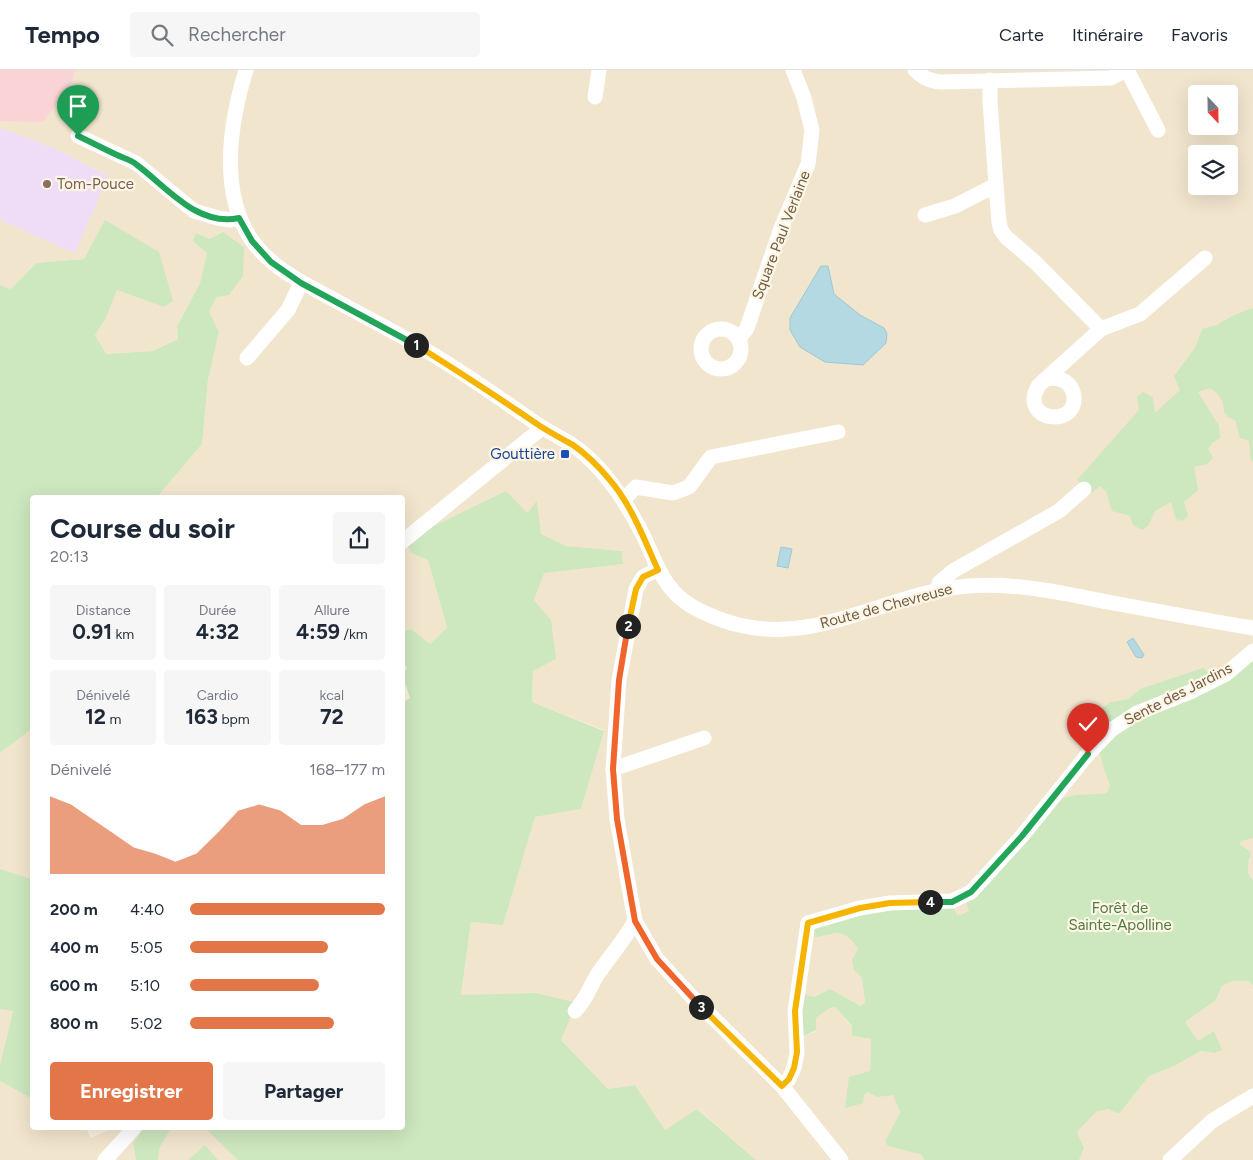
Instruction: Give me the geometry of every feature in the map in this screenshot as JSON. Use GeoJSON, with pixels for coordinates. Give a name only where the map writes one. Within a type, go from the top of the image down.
{"type":"FeatureCollection","features":[{"type":"Feature","properties":{"kind":"street","name":"Route de Chevreuse"},"geometry":{"type":"LineString","coordinates":[[246,70],[238,93],[230,162],[231,185],[238,213],[252,241],[271,262],[301,283],[410,341],[481,385],[542,428],[574,446],[584,454],[610,480],[623,500],[642,534],[658,570],[669,586],[683,601],[700,611],[739,625],[776,630],[822,625],[940,589],[967,586],[1016,585],[1253,628]]}},
{"type":"Feature","properties":{"kind":"street"},"geometry":{"type":"LineString","coordinates":[[595,97],[599,70]]}},
{"type":"Feature","properties":{"kind":"street","name":"Square Paul Verlaine"},"geometry":{"type":"LineString","coordinates":[[739,339],[747,328],[780,231],[808,164],[812,130],[804,98],[793,70]]}},
{"type":"Feature","properties":{"kind":"street"},"geometry":{"type":"LineString","coordinates":[[915,70],[922,77],[931,81],[1111,78],[1126,70],[1158,130]]}},
{"type":"Feature","properties":{"kind":"street"},"geometry":{"type":"LineString","coordinates":[[990,80],[999,222],[1006,238],[1036,263],[1101,329]]}},
{"type":"Feature","properties":{"kind":"street"},"geometry":{"type":"LineString","coordinates":[[78,136],[136,163],[154,180],[194,211],[231,220],[238,213]]}},
{"type":"Feature","properties":{"kind":"street"},"geometry":{"type":"LineString","coordinates":[[925,215],[955,206],[996,185]]}},
{"type":"Feature","properties":{"kind":"street"},"geometry":{"type":"LineString","coordinates":[[1044,380],[1101,329],[1140,314],[1205,258]]}},
{"type":"Feature","properties":{"kind":"street"},"geometry":{"type":"LineString","coordinates":[[247,358],[288,310],[301,283]]}},
{"type":"Feature","properties":{"kind":"street"},"geometry":{"type":"LineString","coordinates":[[405,540],[542,428]]}},
{"type":"Feature","properties":{"kind":"street"},"geometry":{"type":"LineString","coordinates":[[623,500],[636,487],[673,493],[689,487],[712,457],[838,432]]}},
{"type":"Feature","properties":{"kind":"street"},"geometry":{"type":"LineString","coordinates":[[940,589],[939,583],[953,571],[1059,511],[1084,489]]}},
{"type":"Feature","properties":{"kind":"street"},"geometry":{"type":"LineString","coordinates":[[658,570],[643,577],[636,589],[626,634],[619,680],[613,769],[617,819],[635,921],[657,959],[691,996],[782,1086],[841,1160]]}},
{"type":"Feature","properties":{"kind":"street","name":"Sente des Jardins"},"geometry":{"type":"LineString","coordinates":[[782,1086],[789,1079],[794,1068],[797,1052],[795,1011],[808,923],[860,908],[882,904],[952,902],[971,892],[1022,836],[1088,754],[1111,730],[1138,713],[1190,692],[1226,674],[1253,651]]}},
{"type":"Feature","properties":{"kind":"street"},"geometry":{"type":"LineString","coordinates":[[613,769],[704,738]]}},
{"type":"Feature","properties":{"kind":"street"},"geometry":{"type":"LineString","coordinates":[[575,1011],[583,1004],[597,976],[625,939],[635,921]]}},
{"type":"Feature","properties":{"kind":"street"},"geometry":{"type":"LineString","coordinates":[[1170,1160],[1212,1122],[1253,1096]]}},
{"type":"Feature","properties":{"kind":"street"},"geometry":{"type":"LineString","coordinates":[[104,1160],[132,1130]]}},
{"type":"Feature","properties":{"kind":"shaded area"},"geometry":{"type":"Polygon","coordinates":[[[0,70],[1253,70],[1253,658],[1218,680],[1140,689],[1128,699],[1111,702],[1103,727],[1104,770],[1110,785],[1107,793],[1097,795],[969,911],[958,917],[855,913],[818,937],[843,933],[850,937],[859,950],[852,960],[862,978],[865,1002],[861,1006],[830,989],[814,997],[807,995],[800,1038],[816,1031],[816,1018],[830,1008],[835,1007],[852,1027],[852,1036],[871,1039],[870,1072],[864,1095],[868,1092],[893,1095],[900,1111],[886,1142],[888,1146],[922,1155],[924,1160],[756,1160],[698,1109],[665,1130],[635,1085],[608,1089],[561,1040],[577,1004],[536,993],[461,996],[471,922],[503,925],[535,817],[581,809],[604,730],[532,702],[533,671],[551,620],[534,600],[544,572],[623,564],[622,551],[566,546],[541,534],[537,502],[527,513],[413,554],[428,560],[447,629],[430,645],[411,629],[405,630],[405,495],[159,495],[202,444],[208,380],[219,332],[209,311],[217,297],[210,239],[197,233],[193,241],[207,253],[200,283],[177,325],[178,339],[153,351],[106,354],[95,335],[106,318],[117,290],[164,306],[105,221],[84,259],[36,263],[11,289],[0,285],[0,70]]]}},
{"type":"Feature","properties":{"kind":"shaded area"},"geometry":{"type":"Polygon","coordinates":[[[0,70],[75,70],[73,81],[43,122],[0,121],[0,70]]]}},
{"type":"Feature","properties":{"kind":"shaded area"},"geometry":{"type":"Polygon","coordinates":[[[0,128],[56,149],[108,176],[75,253],[0,220],[0,128]]]}},
{"type":"Feature","properties":{"kind":"shaded area"},"geometry":{"type":"Polygon","coordinates":[[[30,731],[30,878],[0,869],[0,753],[30,731]]]}},
{"type":"Feature","properties":{"kind":"shaded area"},"geometry":{"type":"Polygon","coordinates":[[[1253,838],[1253,880],[1249,875],[1247,866],[1250,860],[1245,849],[1240,845],[1241,841],[1253,838]]]}},
{"type":"Feature","properties":{"kind":"shaded area"},"geometry":{"type":"Polygon","coordinates":[[[1233,981],[1249,981],[1253,986],[1253,1160],[1079,1160],[1084,1148],[1077,1132],[1096,1112],[1108,1109],[1119,1114],[1149,1076],[1174,1066],[1201,1051],[1214,1053],[1198,1042],[1185,1022],[1216,1000],[1222,986],[1233,981]]]}},
{"type":"Feature","properties":{"kind":"shaded area"},"geometry":{"type":"Polygon","coordinates":[[[0,1009],[13,1010],[0,1065],[0,1009]]]}},
{"type":"Feature","properties":{"kind":"shaded area"},"geometry":{"type":"Polygon","coordinates":[[[0,1081],[30,1098],[30,1130],[87,1130],[91,1138],[109,1130],[143,1130],[133,1143],[136,1160],[0,1160],[0,1081]]]}},
{"type":"Feature","properties":{"kind":"shaded area"},"geometry":{"type":"Polygon","coordinates":[[[170,1130],[257,1130],[262,1160],[218,1160],[205,1145],[188,1160],[158,1160],[160,1147],[170,1130]]]}},
{"type":"Feature","properties":{"kind":"green space"},"geometry":{"type":"Polygon","coordinates":[[[105,220],[159,252],[173,301],[164,307],[117,290],[106,318],[95,335],[106,354],[153,351],[178,339],[177,326],[200,283],[207,253],[193,241],[196,233],[210,239],[223,232],[244,247],[243,276],[229,295],[217,297],[209,311],[219,332],[208,380],[202,444],[159,495],[30,495],[30,731],[0,753],[0,285],[11,289],[36,263],[84,259],[105,220]]]}},
{"type":"Feature","properties":{"kind":"green space"},"geometry":{"type":"Polygon","coordinates":[[[1253,308],[1253,462],[1251,460],[1249,441],[1240,438],[1235,420],[1229,418],[1224,412],[1219,396],[1210,388],[1198,392],[1219,426],[1220,438],[1212,443],[1208,449],[1213,458],[1207,464],[1194,467],[1198,490],[1184,502],[1188,516],[1182,521],[1176,519],[1171,502],[1155,511],[1148,526],[1142,530],[1133,525],[1130,516],[1112,511],[1106,491],[1100,486],[1091,493],[1077,480],[1139,410],[1137,397],[1143,392],[1153,397],[1155,413],[1180,390],[1174,376],[1195,348],[1202,329],[1217,325],[1234,315],[1253,308]]]}},
{"type":"Feature","properties":{"kind":"green space"},"geometry":{"type":"Polygon","coordinates":[[[506,491],[527,513],[537,501],[541,534],[566,546],[622,551],[623,564],[544,573],[534,600],[551,620],[556,659],[533,671],[532,702],[604,731],[581,809],[535,817],[503,925],[471,922],[461,995],[536,993],[577,1003],[561,1040],[608,1089],[635,1085],[665,1130],[697,1109],[756,1160],[238,1160],[207,1130],[405,1130],[405,701],[410,698],[405,683],[407,667],[405,666],[405,630],[411,629],[430,644],[447,628],[428,560],[413,554],[407,546],[430,528],[506,491]]]}},
{"type":"Feature","properties":{"kind":"green space","name":"Forêt de Sainte-Apolline"},"geometry":{"type":"Polygon","coordinates":[[[1253,658],[1253,838],[1241,841],[1240,845],[1251,852],[1248,870],[1253,880],[1253,986],[1249,981],[1233,981],[1222,986],[1216,1000],[1185,1022],[1198,1041],[1214,1031],[1222,1050],[1214,1053],[1201,1051],[1174,1066],[1149,1076],[1119,1114],[1108,1109],[1096,1112],[1077,1132],[1084,1148],[1079,1160],[924,1160],[922,1155],[888,1146],[885,1142],[900,1112],[893,1095],[877,1097],[868,1092],[864,1095],[863,1103],[845,1108],[849,1077],[870,1071],[871,1039],[852,1036],[852,1026],[835,1007],[830,1008],[816,1018],[816,1030],[800,1038],[801,998],[807,995],[814,997],[830,989],[861,1006],[865,1002],[862,978],[854,970],[852,960],[858,949],[849,938],[842,934],[837,933],[815,937],[810,928],[855,913],[952,906],[958,916],[969,911],[966,901],[1058,801],[1075,795],[1107,793],[1110,785],[1104,770],[1095,733],[1103,727],[1098,711],[1111,702],[1128,699],[1140,689],[1203,668],[1218,680],[1253,658]]]}},
{"type":"Feature","properties":{"kind":"green space"},"geometry":{"type":"Polygon","coordinates":[[[0,869],[30,878],[30,1098],[0,1081],[0,1065],[13,1011],[0,1009],[0,869]]]}},
{"type":"Feature","properties":{"kind":"green space"},"geometry":{"type":"Polygon","coordinates":[[[143,1130],[170,1130],[160,1147],[158,1160],[136,1160],[133,1143],[143,1130]]]}},
{"type":"Feature","properties":{"kind":"green space"},"geometry":{"type":"Polygon","coordinates":[[[205,1145],[218,1160],[188,1160],[205,1145]]]}},
{"type":"Feature","properties":{"kind":"water"},"geometry":{"type":"Polygon","coordinates":[[[821,266],[828,266],[834,294],[860,315],[884,328],[887,334],[886,343],[863,365],[825,362],[800,347],[790,330],[790,318],[821,266]]]}},
{"type":"Feature","properties":{"kind":"water"},"geometry":{"type":"Polygon","coordinates":[[[781,547],[792,549],[788,568],[777,566],[781,547]]]}},
{"type":"Feature","properties":{"kind":"water"},"geometry":{"type":"Polygon","coordinates":[[[1133,638],[1144,655],[1142,658],[1136,657],[1127,642],[1133,638]]]}},
{"type":"Feature","properties":{"kind":"place","name":"Tom-Pouce"},"geometry":{"type":"Point","coordinates":[47,184]}},
{"type":"Feature","properties":{"kind":"place","name":"Gouttière"},"geometry":{"type":"Point","coordinates":[565,454]}},
{"type":"Feature","properties":{"kind":"route"},"geometry":{"type":"LineString","coordinates":[[78,136],[136,163],[154,180],[194,211],[218,218],[231,220],[239,218],[252,241],[271,262],[301,283],[410,341],[481,385],[542,428],[574,446],[610,480],[642,534],[658,570],[643,577],[636,589],[626,634],[619,680],[613,769],[617,819],[635,921],[657,959],[691,996],[782,1086],[789,1079],[794,1068],[797,1052],[795,1011],[808,923],[860,908],[890,903],[952,902],[971,892],[1022,836],[1088,754]]}}]}
